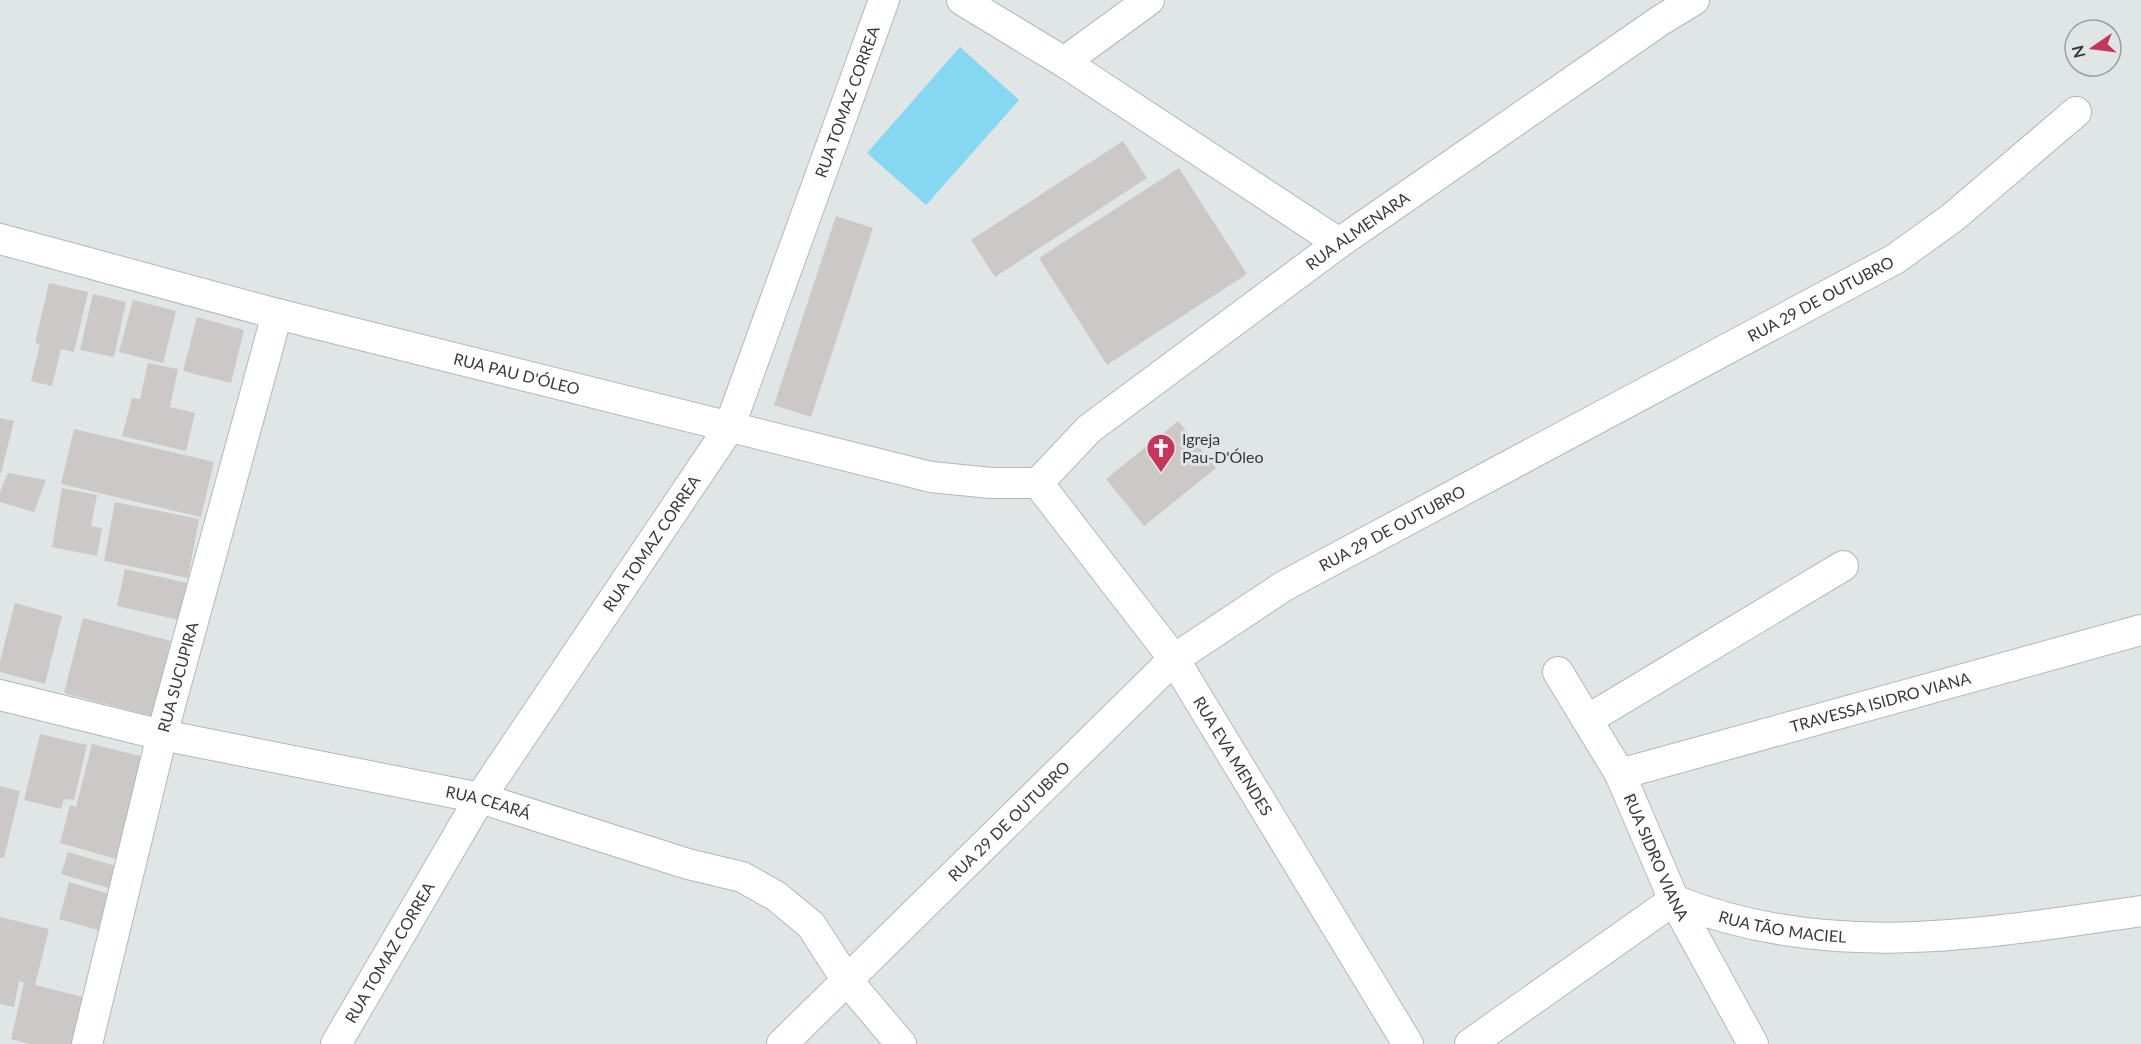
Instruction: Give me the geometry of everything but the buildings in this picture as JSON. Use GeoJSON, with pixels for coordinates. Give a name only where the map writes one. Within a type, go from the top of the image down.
{"type":"FeatureCollection","features":[{"type":"Feature","properties":{"kind":"street","name":"RUA TOMAZ CORREA"},"geometry":{"type":"LineString","coordinates":[[336,1044],[480,798],[729,428],[884,0]]}},
{"type":"Feature","properties":{"kind":"street"},"geometry":{"type":"LineString","coordinates":[[962,0],[1064,62],[1339,243]]}},
{"type":"Feature","properties":{"kind":"street"},"geometry":{"type":"LineString","coordinates":[[1064,62],[1149,0]]}},
{"type":"Feature","properties":{"kind":"street","name":"RUA ALMENARA"},"geometry":{"type":"LineString","coordinates":[[1038,483],[1089,429],[1339,243],[1661,20],[1694,0]]}},
{"type":"Feature","properties":{"kind":"street","name":"RUA 29 DE OUTUBRO"},"geometry":{"type":"LineString","coordinates":[[782,1044],[1174,659],[1284,586],[1895,259],[1952,218],[2076,112]]}},
{"type":"Feature","properties":{"kind":"street","name":"RUA PAU D'ÓLEO"},"geometry":{"type":"LineString","coordinates":[[0,239],[277,314],[931,477],[991,483],[1038,483]]}},
{"type":"Feature","properties":{"kind":"street","name":"RUA SUCUPIRA"},"geometry":{"type":"LineString","coordinates":[[87,1044],[162,735],[277,314]]}},
{"type":"Feature","properties":{"kind":"street","name":"RUA EVA MENDES"},"geometry":{"type":"LineString","coordinates":[[1038,483],[1174,659],[1408,1044]]}},
{"type":"Feature","properties":{"kind":"street"},"geometry":{"type":"LineString","coordinates":[[1587,720],[1843,566]]}},
{"type":"Feature","properties":{"kind":"street","name":"TRAVESSA ISIDRO VIANA"},"geometry":{"type":"LineString","coordinates":[[1620,774],[2141,630]]}},
{"type":"Feature","properties":{"kind":"street","name":"RUA SIDRO VIANA"},"geometry":{"type":"LineString","coordinates":[[1558,672],[1620,774],[1674,900],[1753,1044]]}},
{"type":"Feature","properties":{"kind":"street","name":"RUA CEARÁ"},"geometry":{"type":"LineString","coordinates":[[0,695],[162,735],[480,798],[688,864],[742,877],[776,896],[811,925],[846,979],[901,1044]]}},
{"type":"Feature","properties":{"kind":"street"},"geometry":{"type":"LineString","coordinates":[[1470,1044],[1674,900]]}},
{"type":"Feature","properties":{"kind":"street","name":"RUA TÃO MACIEL"},"geometry":{"type":"LineString","coordinates":[[1674,900],[1713,916],[1758,927],[1880,940],[1992,933],[2141,911]]}},
{"type":"Feature","properties":{"kind":"shaded area"},"geometry":{"type":"Polygon","coordinates":[[[960,47],[1019,100],[926,205],[867,153],[960,47]]]}},
{"type":"Feature","properties":{"kind":"place","name":"Igreja Pau-D'Óleo"},"geometry":{"type":"Point","coordinates":[1161,474]}}]}
